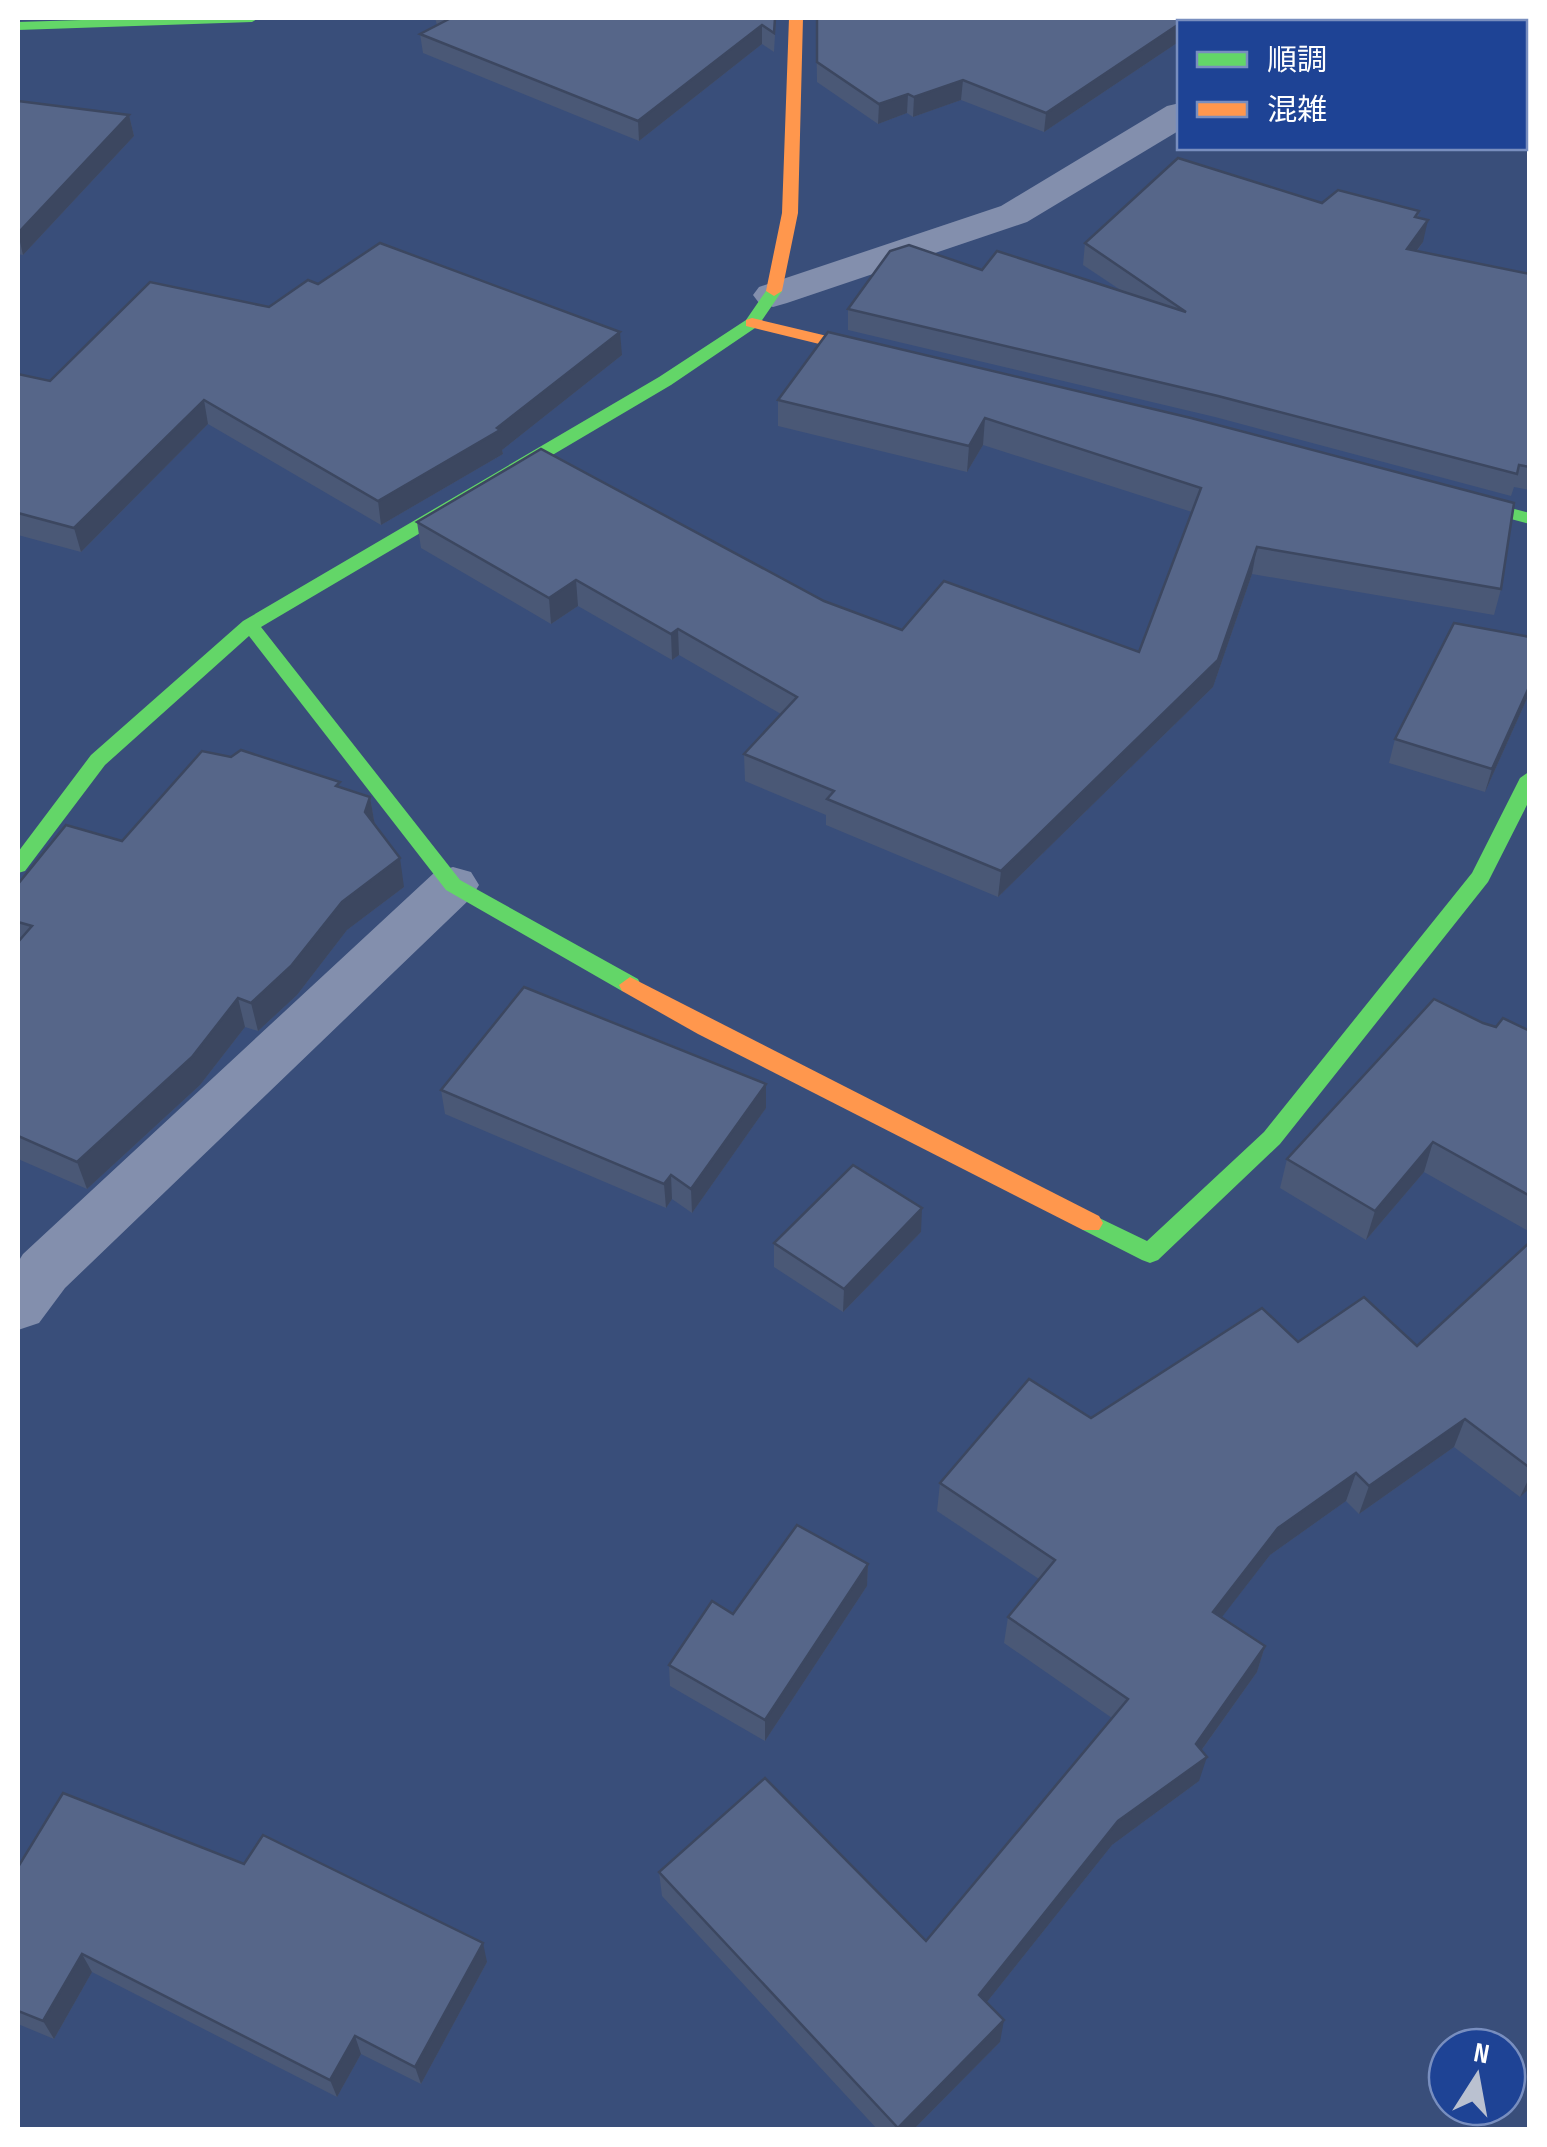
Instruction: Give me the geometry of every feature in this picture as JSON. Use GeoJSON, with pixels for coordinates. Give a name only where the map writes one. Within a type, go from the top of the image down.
{"type":"FeatureCollection","features":[{"type":"Feature","properties":{"kind":"street"},"geometry":{"type":"LineString","coordinates":[[18,26],[252,18]]}},
{"type":"Feature","properties":{"kind":"street"},"geometry":{"type":"LineString","coordinates":[[762,309],[790,214],[796,18]]}},
{"type":"Feature","properties":{"kind":"street"},"geometry":{"type":"LineString","coordinates":[[18,866],[98,760],[250,625],[665,380],[762,309],[814,284],[1014,214],[1177,116]]}},
{"type":"Feature","properties":{"kind":"street"},"geometry":{"type":"LineString","coordinates":[[762,309],[927,365]]}},
{"type":"Feature","properties":{"kind":"street"},"geometry":{"type":"LineString","coordinates":[[1419,490],[1530,520]]}},
{"type":"Feature","properties":{"kind":"street"},"geometry":{"type":"LineString","coordinates":[[250,625],[453,885],[706,1028],[1150,1253],[1272,1138],[1482,877],[1530,778]]}},
{"type":"Feature","properties":{"kind":"street"},"geometry":{"type":"LineString","coordinates":[[18,1306],[44,1271],[453,885]]}},
{"type":"Feature","properties":{"kind":"building"},"geometry":{"type":"Polygon","coordinates":[[[451,18],[775,18],[774,33],[762,25],[638,121],[420,34],[451,18]]]}},
{"type":"Feature","properties":{"kind":"building"},"geometry":{"type":"Polygon","coordinates":[[[817,18],[1188,18],[1177,20],[1177,25],[1046,113],[963,80],[879,104],[817,62],[817,18]]]}},
{"type":"Feature","properties":{"kind":"building"},"geometry":{"type":"Polygon","coordinates":[[[18,101],[129,115],[18,233],[18,101]]]}},
{"type":"Feature","properties":{"kind":"building"},"geometry":{"type":"Polygon","coordinates":[[[1178,158],[1322,203],[1338,190],[1419,211],[1415,217],[1428,220],[1407,249],[1530,274],[1530,467],[1519,465],[1517,474],[1218,396],[848,309],[890,251],[909,245],[982,270],[997,251],[1186,312],[1085,243],[1178,158]]]}},
{"type":"Feature","properties":{"kind":"building"},"geometry":{"type":"Polygon","coordinates":[[[380,243],[620,332],[497,428],[500,430],[378,501],[204,400],[74,528],[18,513],[18,374],[50,381],[150,282],[269,307],[308,280],[318,284],[380,243]]]}},
{"type":"Feature","properties":{"kind":"building"},"geometry":{"type":"Polygon","coordinates":[[[828,332],[1191,418],[1514,503],[1501,589],[1257,547],[1218,660],[1001,871],[827,799],[834,791],[744,754],[797,697],[678,629],[671,634],[576,580],[549,598],[417,522],[541,449],[824,601],[902,630],[944,581],[1139,652],[1201,488],[985,418],[969,446],[778,400],[828,332]]]}},
{"type":"Feature","properties":{"kind":"building"},"geometry":{"type":"Polygon","coordinates":[[[1454,623],[1530,637],[1530,685],[1492,769],[1395,739],[1454,623]]]}},
{"type":"Feature","properties":{"kind":"building"},"geometry":{"type":"Polygon","coordinates":[[[241,750],[340,782],[336,786],[370,797],[365,812],[400,858],[342,902],[291,966],[251,1003],[238,998],[192,1057],[77,1162],[18,1136],[18,942],[32,926],[18,922],[18,884],[66,825],[122,841],[202,751],[231,757],[241,750]]]}},
{"type":"Feature","properties":{"kind":"building"},"geometry":{"type":"Polygon","coordinates":[[[524,987],[766,1084],[691,1189],[671,1175],[664,1184],[441,1090],[524,987]]]}},
{"type":"Feature","properties":{"kind":"building"},"geometry":{"type":"Polygon","coordinates":[[[1434,999],[1483,1023],[1496,1027],[1503,1018],[1530,1031],[1530,1196],[1433,1142],[1375,1211],[1287,1159],[1434,999]]]}},
{"type":"Feature","properties":{"kind":"building"},"geometry":{"type":"Polygon","coordinates":[[[853,1165],[922,1208],[844,1289],[774,1243],[853,1165]]]}},
{"type":"Feature","properties":{"kind":"building"},"geometry":{"type":"Polygon","coordinates":[[[1530,1242],[1530,1468],[1465,1419],[1369,1486],[1356,1473],[1278,1528],[1213,1612],[1265,1646],[1196,1744],[1207,1757],[1118,1821],[979,1995],[1004,2020],[898,2128],[659,1872],[765,1778],[926,1941],[1128,1699],[1008,1617],[1055,1560],[940,1483],[1029,1379],[1091,1418],[1262,1308],[1298,1342],[1364,1297],[1417,1346],[1530,1242]]]}},
{"type":"Feature","properties":{"kind":"building"},"geometry":{"type":"Polygon","coordinates":[[[797,1525],[868,1564],[765,1720],[669,1665],[712,1601],[733,1614],[797,1525]]]}},
{"type":"Feature","properties":{"kind":"building"},"geometry":{"type":"Polygon","coordinates":[[[63,1793],[244,1864],[263,1835],[483,1943],[415,2067],[355,2036],[330,2080],[82,1954],[43,2021],[18,2011],[18,1867],[63,1793]]]}},
{"type":"Feature","properties":{"kind":"traffic: fast"},"geometry":{"type":"LineString","coordinates":[[18,26],[252,18]]}},
{"type":"Feature","properties":{"kind":"traffic: fast"},"geometry":{"type":"LineString","coordinates":[[18,866],[98,760],[250,625],[665,381],[752,323],[774,291]]}},
{"type":"Feature","properties":{"kind":"traffic: fast"},"geometry":{"type":"LineString","coordinates":[[1441,495],[1530,519]]}},
{"type":"Feature","properties":{"kind":"traffic: fast"},"geometry":{"type":"LineString","coordinates":[[250,625],[453,885],[630,985]]}},
{"type":"Feature","properties":{"kind":"traffic: fast"},"geometry":{"type":"LineString","coordinates":[[1091,1223],[1150,1253],[1272,1138],[1481,877],[1530,778]]}},
{"type":"Feature","properties":{"kind":"traffic: slow"},"geometry":{"type":"LineString","coordinates":[[774,291],[790,213],[796,18]]}},
{"type":"Feature","properties":{"kind":"traffic: slow"},"geometry":{"type":"LineString","coordinates":[[752,323],[897,358]]}},
{"type":"Feature","properties":{"kind":"traffic: slow"},"geometry":{"type":"LineString","coordinates":[[630,985],[706,1028],[1091,1223]]}}]}
